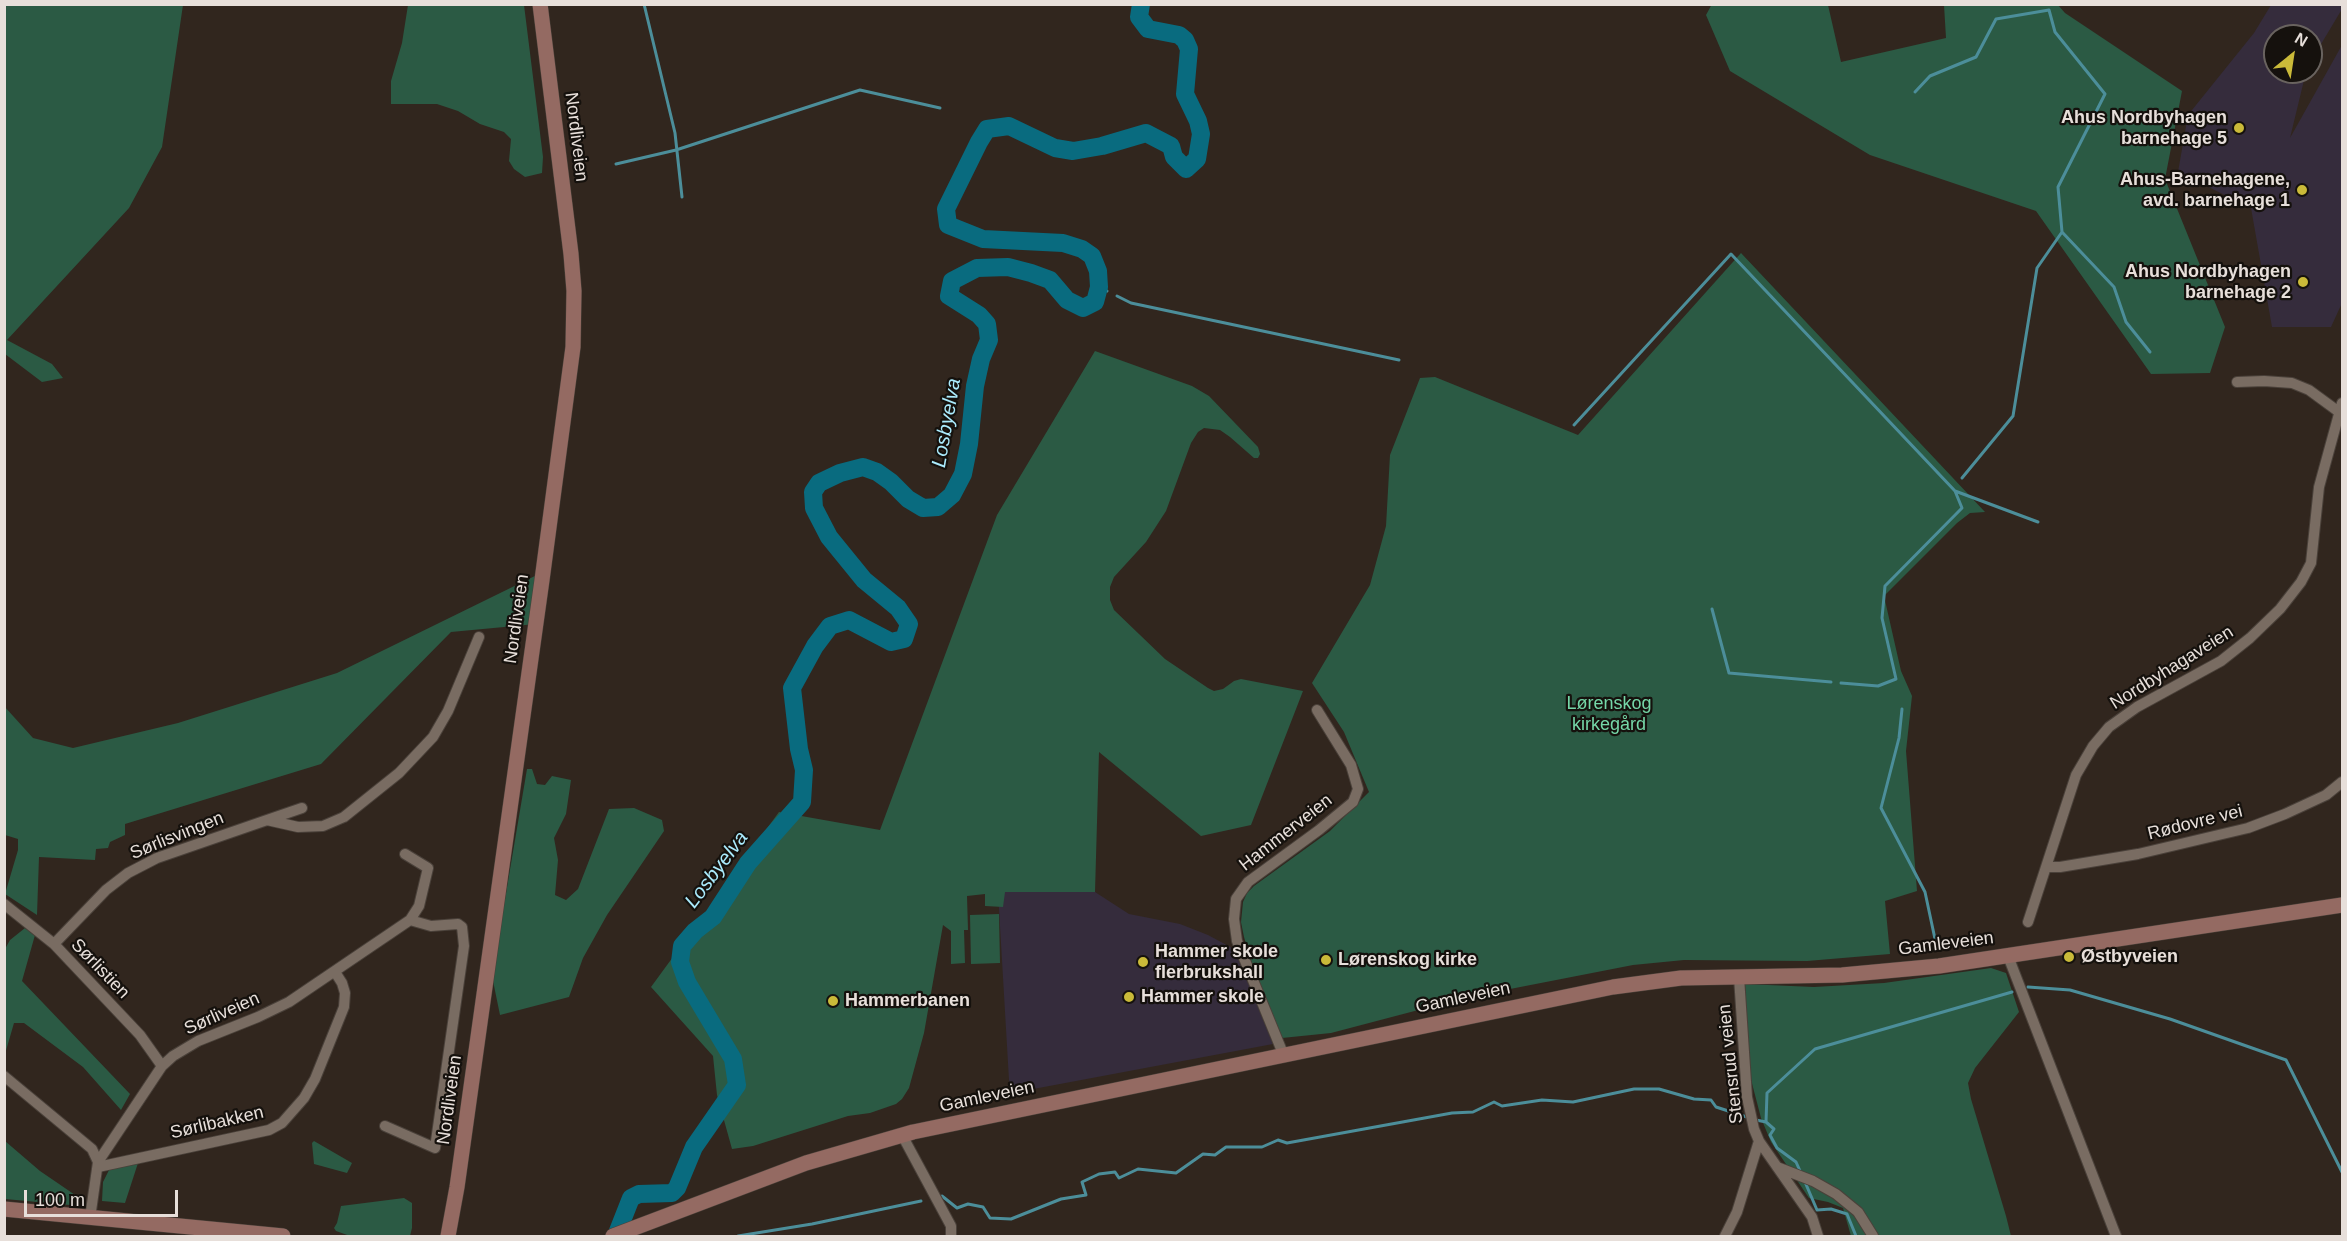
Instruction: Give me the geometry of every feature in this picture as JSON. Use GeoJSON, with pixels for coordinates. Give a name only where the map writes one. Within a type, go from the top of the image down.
{"type":"FeatureCollection","features":[{"type":"Feature","properties":{"kind":"main road","name":"Nordliveien"},"geometry":{"type":"LineString","coordinates":[[448,1236],[457,1187],[573,347],[574,291],[571,254],[540,4]]}},
{"type":"Feature","properties":{"kind":"main road","name":"Gamleveien"},"geometry":{"type":"LineString","coordinates":[[613,1236],[806,1163],[902,1135],[1630,984],[1681,978],[1842,975],[2008,956],[2343,905]]}},
{"type":"Feature","properties":{"kind":"main road"},"geometry":{"type":"LineString","coordinates":[[4,1209],[283,1236]]}},
{"type":"Feature","properties":{"kind":"street","name":"Nordbyhagaveien"},"geometry":{"type":"LineString","coordinates":[[2028,922],[2076,775],[2093,746],[2109,727],[2137,707],[2228,656],[2250,638],[2273,616],[2301,582],[2311,563],[2319,487],[2341,407],[2292,383],[2237,382]]}},
{"type":"Feature","properties":{"kind":"street"},"geometry":{"type":"LineString","coordinates":[[267,820],[298,827],[323,826],[344,817],[399,773],[433,737],[448,711],[479,637]]}},
{"type":"Feature","properties":{"kind":"street","name":"Hammerveien"},"geometry":{"type":"LineString","coordinates":[[1284,1056],[1237,940],[1234,919],[1236,899],[1248,882],[1353,802],[1358,789],[1351,765],[1317,710]]}},
{"type":"Feature","properties":{"kind":"street","name":"Rødovre vei"},"geometry":{"type":"LineString","coordinates":[[2046,867],[2060,867],[2138,854],[2248,828],[2326,795],[2343,782]]}},
{"type":"Feature","properties":{"kind":"street","name":"Sørlisvingen"},"geometry":{"type":"LineString","coordinates":[[54,944],[106,890],[128,873],[158,858],[302,808]]}},
{"type":"Feature","properties":{"kind":"street"},"geometry":{"type":"LineString","coordinates":[[385,1126],[435,1148],[464,946],[462,927],[458,924],[430,926],[410,920],[419,906],[429,868],[405,854]]}},
{"type":"Feature","properties":{"kind":"street","name":"Sørlistien"},"geometry":{"type":"LineString","coordinates":[[4,904],[54,944],[140,1035],[162,1066]]}},
{"type":"Feature","properties":{"kind":"street","name":"Sørliveien"},"geometry":{"type":"LineString","coordinates":[[90,1218],[98,1164],[162,1066],[173,1056],[198,1041],[289,1002],[355,955],[410,920]]}},
{"type":"Feature","properties":{"kind":"street"},"geometry":{"type":"LineString","coordinates":[[2008,956],[2116,1236]]}},
{"type":"Feature","properties":{"kind":"street","name":"Sørlibakken"},"geometry":{"type":"LineString","coordinates":[[98,1164],[269,1130],[282,1123],[304,1098],[315,1079],[344,1007],[345,993],[342,983],[334,972]]}},
{"type":"Feature","properties":{"kind":"street","name":"Stensrud veien"},"geometry":{"type":"LineString","coordinates":[[1739,977],[1747,1097],[1751,1120],[1759,1141],[1812,1217],[1818,1236]]}},
{"type":"Feature","properties":{"kind":"street"},"geometry":{"type":"LineString","coordinates":[[4,1076],[92,1149],[98,1164]]}},
{"type":"Feature","properties":{"kind":"street"},"geometry":{"type":"LineString","coordinates":[[902,1135],[951,1231],[959,1236]]}},
{"type":"Feature","properties":{"kind":"street"},"geometry":{"type":"LineString","coordinates":[[1725,1236],[1737,1212],[1759,1141]]}},
{"type":"Feature","properties":{"kind":"street"},"geometry":{"type":"LineString","coordinates":[[1776,1167],[1814,1181],[1836,1194],[1858,1212],[1873,1236]]}},
{"type":"Feature","properties":{"kind":"shaded area"},"geometry":{"type":"Polygon","coordinates":[[[2271,5],[2342,5],[2342,9],[2323,41],[2323,24],[2263,24],[2263,84],[2303,84],[2290,138],[2320,84],[2323,84],[2323,79],[2342,45],[2342,303],[2331,327],[2272,327],[2251,208],[2178,172],[2188,115],[2254,33],[2271,5]]]}},
{"type":"Feature","properties":{"kind":"shaded area","name":"Hammer skole"},"geometry":{"type":"Polygon","coordinates":[[[998,892],[1095,892],[1129,914],[1180,924],[1234,949],[1273,1044],[1012,1093],[1009,1080],[998,892]]]}},
{"type":"Feature","properties":{"kind":"green space"},"geometry":{"type":"Polygon","coordinates":[[[1712,4],[1828,5],[1841,62],[1946,38],[1944,5],[2058,5],[2065,13],[2182,91],[2165,179],[2225,327],[2210,373],[2151,374],[2036,211],[1870,155],[1730,71],[1706,15],[1712,4]]]}},
{"type":"Feature","properties":{"kind":"green space"},"geometry":{"type":"Polygon","coordinates":[[[4,5],[183,5],[162,147],[129,208],[7,340],[52,364],[63,378],[42,382],[5,354],[4,5]]]}},
{"type":"Feature","properties":{"kind":"green space"},"geometry":{"type":"Polygon","coordinates":[[[408,5],[524,5],[543,157],[542,173],[525,177],[514,169],[509,161],[511,139],[504,132],[480,124],[458,111],[437,104],[391,104],[391,81],[402,43],[408,5]]]}},
{"type":"Feature","properties":{"kind":"green space","name":"Lørenskog kirkegård"},"geometry":{"type":"Polygon","coordinates":[[[1741,253],[1985,512],[1970,513],[1957,523],[1884,596],[1901,671],[1912,696],[1906,751],[1917,891],[1885,901],[1890,954],[1807,961],[1684,960],[1633,965],[1464,998],[1331,1033],[1282,1038],[1254,971],[1244,937],[1241,922],[1243,902],[1247,893],[1254,886],[1330,831],[1369,792],[1344,732],[1312,683],[1370,585],[1386,526],[1390,455],[1420,378],[1435,377],[1578,435],[1741,253]]]}},
{"type":"Feature","properties":{"kind":"green space"},"geometry":{"type":"Polygon","coordinates":[[[1095,351],[1192,386],[1209,396],[1258,447],[1260,454],[1258,458],[1254,458],[1220,430],[1204,428],[1198,432],[1191,443],[1166,511],[1146,542],[1114,577],[1110,587],[1110,600],[1114,610],[1165,659],[1208,688],[1214,691],[1223,689],[1241,679],[1303,691],[1251,825],[1201,836],[1099,752],[1095,892],[1005,892],[1003,907],[985,906],[985,894],[967,896],[968,930],[964,930],[965,963],[951,964],[951,931],[943,925],[924,1033],[909,1088],[902,1099],[896,1104],[870,1113],[848,1116],[753,1146],[732,1149],[717,1095],[713,1056],[651,987],[779,812],[880,830],[997,515],[1095,351]]]}},
{"type":"Feature","properties":{"kind":"green space"},"geometry":{"type":"Polygon","coordinates":[[[543,572],[536,624],[451,632],[321,764],[125,824],[125,835],[110,842],[108,848],[96,849],[95,860],[39,857],[37,915],[5,894],[18,850],[18,839],[5,835],[4,706],[33,738],[73,748],[178,723],[337,673],[543,572]]]}},
{"type":"Feature","properties":{"kind":"green space"},"geometry":{"type":"Polygon","coordinates":[[[527,769],[532,769],[537,784],[545,785],[552,776],[571,780],[566,814],[554,838],[558,860],[555,895],[566,900],[578,889],[609,809],[634,808],[662,820],[664,831],[607,915],[583,958],[569,997],[500,1015],[492,976],[527,769]]]}},
{"type":"Feature","properties":{"kind":"green space"},"geometry":{"type":"Polygon","coordinates":[[[999,914],[1000,963],[971,964],[970,915],[999,914]]]}},
{"type":"Feature","properties":{"kind":"green space"},"geometry":{"type":"Polygon","coordinates":[[[25,928],[35,935],[22,981],[130,1094],[121,1110],[83,1067],[24,1023],[14,1023],[5,1054],[5,949],[10,940],[25,928]]]}},
{"type":"Feature","properties":{"kind":"green space"},"geometry":{"type":"Polygon","coordinates":[[[1991,968],[2006,973],[2019,1012],[1975,1068],[1968,1083],[2011,1236],[1851,1236],[1843,1208],[1809,1198],[1771,1142],[1761,1118],[1748,1068],[1745,984],[1814,987],[1884,983],[1991,968]]]}},
{"type":"Feature","properties":{"kind":"green space"},"geometry":{"type":"Polygon","coordinates":[[[5,1141],[40,1171],[81,1199],[81,1206],[5,1199],[5,1141]]]}},
{"type":"Feature","properties":{"kind":"green space"},"geometry":{"type":"Polygon","coordinates":[[[314,1141],[352,1163],[347,1173],[314,1164],[312,1143],[314,1141]]]}},
{"type":"Feature","properties":{"kind":"green space"},"geometry":{"type":"Polygon","coordinates":[[[138,1163],[125,1203],[102,1201],[103,1182],[110,1168],[138,1163]]]}},
{"type":"Feature","properties":{"kind":"green space"},"geometry":{"type":"Polygon","coordinates":[[[404,1198],[412,1203],[410,1236],[350,1236],[334,1228],[341,1206],[404,1198]]]}},
{"type":"Feature","properties":{"kind":"waterway"},"geometry":{"type":"LineString","coordinates":[[644,4],[675,133],[682,197]]}},
{"type":"Feature","properties":{"kind":"waterway","name":"Losbyelva"},"geometry":{"type":"LineString","coordinates":[[616,1236],[631,1198],[639,1194],[672,1193],[677,1188],[694,1147],[737,1085],[733,1059],[687,982],[680,962],[682,946],[695,931],[713,917],[748,863],[802,802],[804,770],[799,749],[792,688],[815,646],[830,626],[849,620],[891,642],[904,639],[909,624],[898,608],[864,580],[829,537],[814,508],[813,492],[819,483],[840,473],[863,467],[877,472],[908,499],[923,508],[938,507],[952,495],[963,474],[969,444],[975,386],[981,359],[989,340],[987,324],[979,315],[949,296],[952,281],[977,268],[1008,267],[1050,280],[1067,300],[1083,308],[1095,302],[1099,287],[1098,271],[1092,256],[1082,249],[1063,243],[983,239],[948,225],[946,209],[979,142],[987,129],[1009,126],[1055,148],[1073,151],[1102,146],[1146,133],[1171,146],[1174,157],[1186,169],[1197,159],[1201,134],[1198,121],[1185,94],[1189,49],[1185,40],[1179,35],[1148,29],[1139,17],[1141,4]]}},
{"type":"Feature","properties":{"kind":"waterway"},"geometry":{"type":"LineString","coordinates":[[1915,92],[1930,76],[1976,57],[1996,19],[2049,10],[2055,32],[2105,94],[2058,187],[2062,232],[2037,268],[2013,416],[1962,478]]}},
{"type":"Feature","properties":{"kind":"waterway"},"geometry":{"type":"LineString","coordinates":[[616,164],[676,150],[860,90],[940,108]]}},
{"type":"Feature","properties":{"kind":"waterway"},"geometry":{"type":"LineString","coordinates":[[2062,232],[2114,287],[2126,322],[2150,352]]}},
{"type":"Feature","properties":{"kind":"waterway"},"geometry":{"type":"LineString","coordinates":[[1574,425],[1731,254],[1955,491],[1962,508],[1885,586],[1882,618],[1896,679],[1878,686],[1841,683]]}},
{"type":"Feature","properties":{"kind":"waterway"},"geometry":{"type":"LineString","coordinates":[[1099,287],[1107,291]]}},
{"type":"Feature","properties":{"kind":"waterway"},"geometry":{"type":"LineString","coordinates":[[1117,296],[1131,303],[1399,360]]}},
{"type":"Feature","properties":{"kind":"waterway"},"geometry":{"type":"LineString","coordinates":[[1955,491],[2038,522]]}},
{"type":"Feature","properties":{"kind":"waterway"},"geometry":{"type":"LineString","coordinates":[[1712,609],[1729,673],[1831,682]]}},
{"type":"Feature","properties":{"kind":"waterway"},"geometry":{"type":"LineString","coordinates":[[1902,709],[1899,738],[1881,808],[1925,892],[1935,939]]}},
{"type":"Feature","properties":{"kind":"waterway"},"geometry":{"type":"LineString","coordinates":[[2028,987],[2070,990],[2170,1019],[2286,1060],[2342,1172]]}},
{"type":"Feature","properties":{"kind":"waterway"},"geometry":{"type":"LineString","coordinates":[[1766,1122],[1767,1093],[1815,1049],[2012,992]]}},
{"type":"Feature","properties":{"kind":"waterway"},"geometry":{"type":"LineString","coordinates":[[942,1196],[957,1208],[968,1204],[983,1207],[990,1218],[1011,1219],[1061,1199],[1086,1195],[1082,1182],[1099,1174],[1115,1172],[1119,1178],[1138,1169],[1176,1173],[1203,1154],[1215,1155],[1226,1147],[1262,1147],[1278,1140],[1287,1143],[1452,1113],[1473,1112],[1494,1102],[1502,1106],[1542,1100],[1573,1102],[1634,1089],[1659,1089],[1694,1099],[1711,1100],[1716,1107],[1750,1118]]}},
{"type":"Feature","properties":{"kind":"waterway"},"geometry":{"type":"LineString","coordinates":[[1756,1120],[1766,1122],[1774,1129],[1770,1135],[1777,1148],[1796,1162],[1801,1173]]}},
{"type":"Feature","properties":{"kind":"waterway"},"geometry":{"type":"LineString","coordinates":[[1805,1182],[1817,1210],[1831,1209],[1847,1214],[1856,1236]]}},
{"type":"Feature","properties":{"kind":"waterway"},"geometry":{"type":"LineString","coordinates":[[738,1236],[812,1224],[921,1201]]}},
{"type":"Feature","properties":{"kind":"place","name":"Ahus Nordbyhagen barnehage 5"},"geometry":{"type":"Point","coordinates":[2239,128]}},
{"type":"Feature","properties":{"kind":"place","name":"Ahus-Barnehagene, avd. barnehage 1"},"geometry":{"type":"Point","coordinates":[2302,190]}},
{"type":"Feature","properties":{"kind":"place","name":"Ahus Nordbyhagen barnehage 2"},"geometry":{"type":"Point","coordinates":[2303,282]}},
{"type":"Feature","properties":{"kind":"place","name":"Østbyveien"},"geometry":{"type":"Point","coordinates":[2069,957]}},
{"type":"Feature","properties":{"kind":"place","name":"Lørenskog kirke"},"geometry":{"type":"Point","coordinates":[1326,960]}},
{"type":"Feature","properties":{"kind":"place","name":"Hammer skole flerbrukshall"},"geometry":{"type":"Point","coordinates":[1143,962]}},
{"type":"Feature","properties":{"kind":"place","name":"Hammer skole"},"geometry":{"type":"Point","coordinates":[1129,997]}},
{"type":"Feature","properties":{"kind":"place","name":"Hammerbanen"},"geometry":{"type":"Point","coordinates":[833,1001]}}]}
